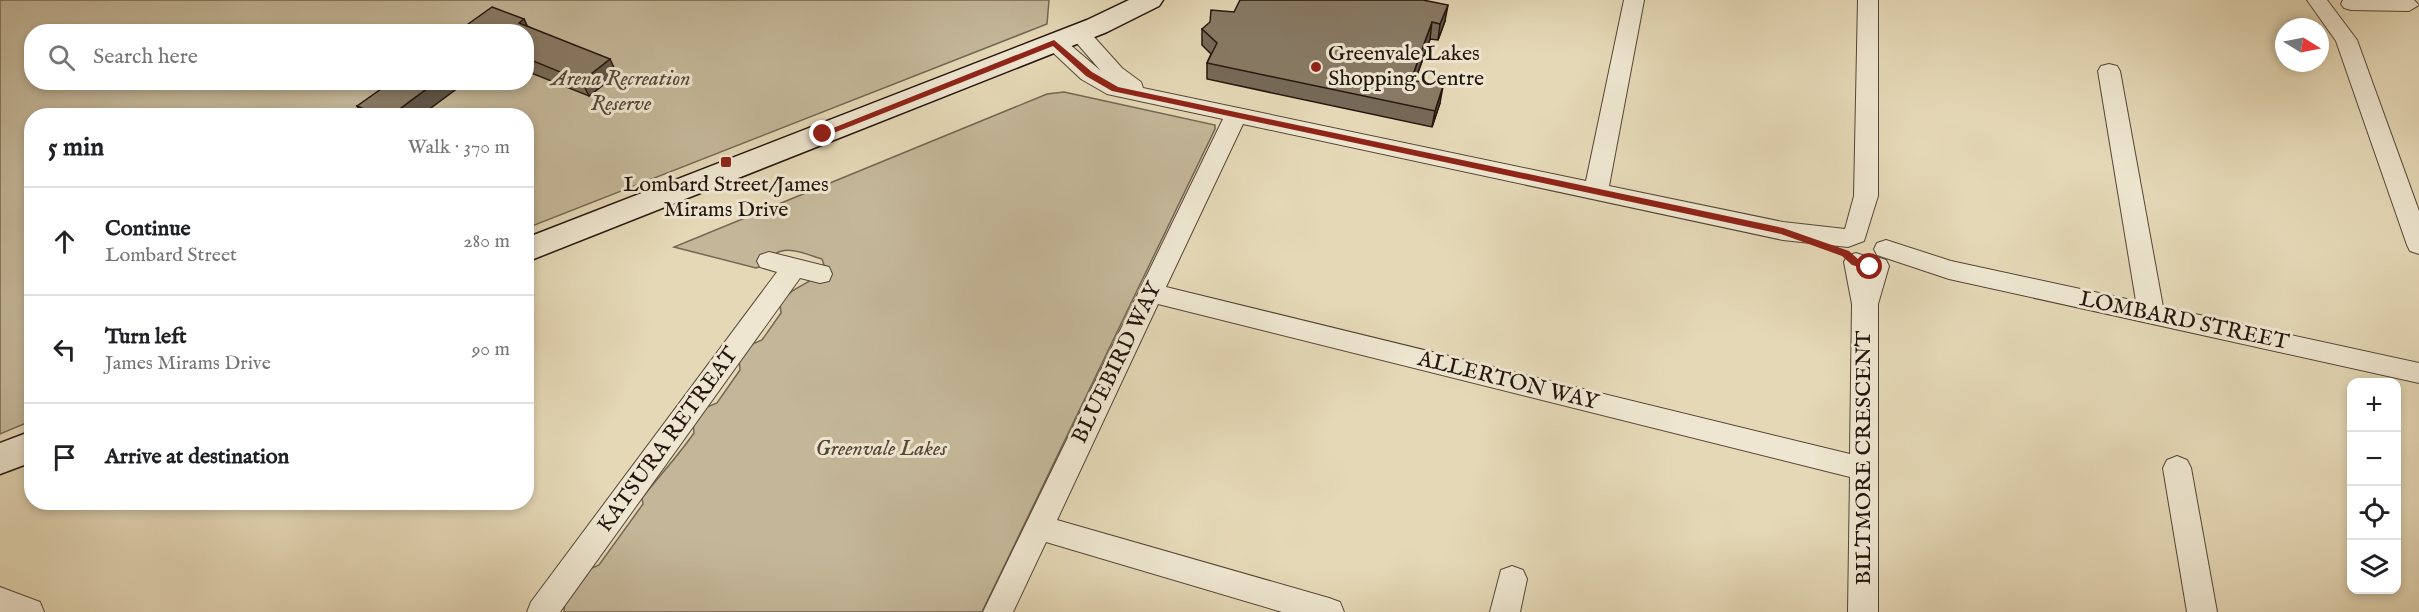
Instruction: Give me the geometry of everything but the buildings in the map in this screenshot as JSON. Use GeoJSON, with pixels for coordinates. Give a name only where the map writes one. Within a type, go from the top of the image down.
{"type":"FeatureCollection","features":[{"type":"Feature","properties":{"kind":"street"},"geometry":{"type":"LineString","coordinates":[[534,248],[1067,38],[1150,0]]}},
{"type":"Feature","properties":{"kind":"street"},"geometry":{"type":"LineString","coordinates":[[1596,192],[1634,0]]}},
{"type":"Feature","properties":{"kind":"street"},"geometry":{"type":"LineString","coordinates":[[1866,251],[1868,0]]}},
{"type":"Feature","properties":{"kind":"street"},"geometry":{"type":"LineString","coordinates":[[2317,0],[2336,7],[2350,3],[2406,4]]}},
{"type":"Feature","properties":{"kind":"street"},"geometry":{"type":"LineString","coordinates":[[2317,0],[2346,40],[2419,245]]}},
{"type":"Feature","properties":{"kind":"street"},"geometry":{"type":"LineString","coordinates":[[2346,40],[2350,3]]}},
{"type":"Feature","properties":{"kind":"street","name":"LOMBARD STREET"},"geometry":{"type":"LineString","coordinates":[[1067,38],[1101,83],[1115,89],[1237,113],[1783,231],[1949,270],[2419,373]]}},
{"type":"Feature","properties":{"kind":"street"},"geometry":{"type":"LineString","coordinates":[[2109,71],[2151,314]]}},
{"type":"Feature","properties":{"kind":"street","name":"BLUEBIRD WAY"},"geometry":{"type":"LineString","coordinates":[[998,612],[1237,113]]}},
{"type":"Feature","properties":{"kind":"street","name":"BILTMORE CRESCENT"},"geometry":{"type":"LineString","coordinates":[[1863,612],[1866,251]]}},
{"type":"Feature","properties":{"kind":"street","name":"KATSURA RETREAT"},"geometry":{"type":"LineString","coordinates":[[542,612],[782,264],[820,274]]}},
{"type":"Feature","properties":{"kind":"street","name":"ALLERTON WAY"},"geometry":{"type":"LineString","coordinates":[[1151,293],[1864,470]]}},
{"type":"Feature","properties":{"kind":"street"},"geometry":{"type":"LineString","coordinates":[[0,459],[24,449]]}},
{"type":"Feature","properties":{"kind":"street"},"geometry":{"type":"LineString","coordinates":[[2177,468],[2202,612]]}},
{"type":"Feature","properties":{"kind":"street"},"geometry":{"type":"LineString","coordinates":[[1038,527],[1329,612]]}},
{"type":"Feature","properties":{"kind":"street"},"geometry":{"type":"LineString","coordinates":[[1505,612],[1512,579]]}},
{"type":"Feature","properties":{"kind":"street"},"geometry":{"type":"LineString","coordinates":[[0,601],[29,612]]}},
{"type":"Feature","properties":{"kind":"green space","name":"Arena Recreation Reserve"},"geometry":{"type":"Polygon","coordinates":[[[0,0],[1049,0],[1047,24],[534,225],[534,108],[24,108],[24,424],[0,434],[0,0]]]}},
{"type":"Feature","properties":{"kind":"green space","name":"Greenvale Lakes"},"geometry":{"type":"Polygon","coordinates":[[[1064,92],[1215,125],[1215,129],[982,612],[564,612],[565,597],[583,572],[599,565],[643,504],[642,498],[694,433],[693,422],[702,409],[717,403],[740,370],[739,358],[748,346],[762,340],[781,313],[780,303],[791,292],[820,274],[825,268],[822,259],[786,250],[775,254],[762,266],[756,268],[674,247],[1047,94],[1064,92]]]}},
{"type":"Feature","properties":{"kind":"place","name":"Greenvale Lakes Shopping Centre"},"geometry":{"type":"Point","coordinates":[1316,67]}},
{"type":"Feature","properties":{"kind":"place","name":"Lombard Street/James Mirams Drive"},"geometry":{"type":"Point","coordinates":[726,162]}},
{"type":"Feature","properties":{"kind":"route"},"geometry":{"type":"LineString","coordinates":[[823,134],[1054,42],[1089,74],[1115,89],[1237,113],[1783,231],[1846,253],[1856,262],[1870,267]]}}]}
